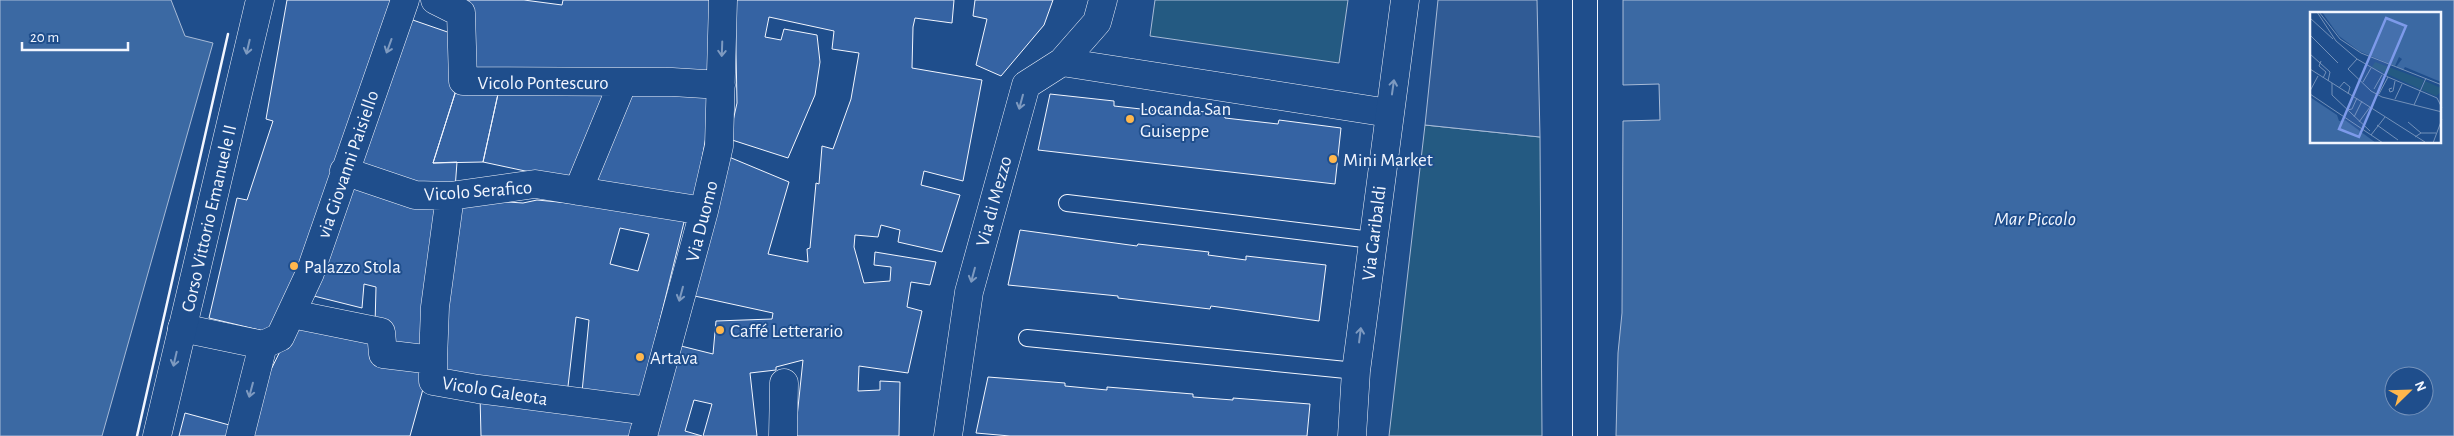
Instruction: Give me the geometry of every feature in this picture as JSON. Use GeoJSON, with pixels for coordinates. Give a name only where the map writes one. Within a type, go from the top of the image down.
{"type":"FeatureCollection","features":[{"type":"Feature","properties":{"kind":"street","name":"Corso Vittorio Emanuele II"},"geometry":{"type":"LineString","coordinates":[[157,436],[260,0]]}},
{"type":"Feature","properties":{"kind":"street","name":"via Giovanni Paisiello"},"geometry":{"type":"LineString","coordinates":[[263,345],[280,337],[310,273],[344,170],[405,0]]}},
{"type":"Feature","properties":{"kind":"street","name":"Vicolo Pontescuro"},"geometry":{"type":"LineString","coordinates":[[435,0],[461,13],[463,82],[623,82],[721,85]]}},
{"type":"Feature","properties":{"kind":"street","name":"Via Duomo"},"geometry":{"type":"LineString","coordinates":[[646,423],[704,211],[719,146],[723,0]]}},
{"type":"Feature","properties":{"kind":"street","name":"Via di Mezzo"},"geometry":{"type":"LineString","coordinates":[[948,436],[968,292],[1023,93],[1026,85],[1062,62],[1097,22],[1103,0]]}},
{"type":"Feature","properties":{"kind":"street","name":"Via Garibaldi"},"geometry":{"type":"LineString","coordinates":[[1352,436],[1356,371],[1405,0]]}},
{"type":"Feature","properties":{"kind":"street"},"geometry":{"type":"LineString","coordinates":[[1585,0],[1585,436]]}},
{"type":"Feature","properties":{"kind":"street"},"geometry":{"type":"LineString","coordinates":[[1062,62],[1389,113]]}},
{"type":"Feature","properties":{"kind":"street"},"geometry":{"type":"LineString","coordinates":[[578,191],[623,82]]}},
{"type":"Feature","properties":{"kind":"street","name":"Vicolo Serafico"},"geometry":{"type":"LineString","coordinates":[[344,170],[415,195],[450,196],[535,184],[704,211]]}},
{"type":"Feature","properties":{"kind":"street"},"geometry":{"type":"LineString","coordinates":[[434,360],[435,307],[450,196]]}},
{"type":"Feature","properties":{"kind":"street","name":"Vicolo Galeota"},"geometry":{"type":"LineString","coordinates":[[292,314],[381,332],[383,354],[434,360],[433,381],[646,423]]}},
{"type":"Feature","properties":{"kind":"street"},"geometry":{"type":"LineString","coordinates":[[182,328],[263,345],[240,436]]}},
{"type":"Feature","properties":{"kind":"street"},"geometry":{"type":"LineString","coordinates":[[782,436],[784,383]]}},
{"type":"Feature","properties":{"kind":"lane"},"geometry":{"type":"LineString","coordinates":[[1067,203],[1372,240]]}},
{"type":"Feature","properties":{"kind":"lane"},"geometry":{"type":"LineString","coordinates":[[1027,338],[1356,371]]}},
{"type":"Feature","properties":{"kind":"shaded area"},"geometry":{"type":"Polygon","coordinates":[[[1155,0],[1348,0],[1339,63],[1150,36],[1155,0]]]}},
{"type":"Feature","properties":{"kind":"shaded area"},"geometry":{"type":"Polygon","coordinates":[[[1438,0],[1537,0],[1540,137],[1425,125],[1438,0]]]}},
{"type":"Feature","properties":{"kind":"shaded area"},"geometry":{"type":"Polygon","coordinates":[[[1425,125],[1540,137],[1542,436],[1389,436],[1425,125]]]}},
{"type":"Feature","properties":{"kind":"water"},"geometry":{"type":"Polygon","coordinates":[[[0,0],[171,0],[185,36],[213,43],[102,436],[0,436],[0,0]]]}},
{"type":"Feature","properties":{"kind":"water","name":"Mar Piccolo"},"geometry":{"type":"Polygon","coordinates":[[[1623,0],[2454,0],[2454,436],[1616,436],[1618,353],[1622,313],[1623,121],[1660,120],[1659,84],[1623,85],[1623,0]]]}},
{"type":"Feature","properties":{"kind":"building"},"geometry":{"type":"Polygon","coordinates":[[[287,0],[395,0],[276,334],[209,318],[237,198],[247,200],[273,121],[266,119],[287,0]]]}},
{"type":"Feature","properties":{"kind":"building"},"geometry":{"type":"Polygon","coordinates":[[[467,0],[524,0],[562,5],[563,0],[711,0],[713,75],[465,77],[467,0]]]}},
{"type":"Feature","properties":{"kind":"building"},"geometry":{"type":"Polygon","coordinates":[[[735,0],[954,0],[952,23],[915,18],[913,27],[912,68],[982,80],[963,181],[924,171],[921,185],[960,195],[942,252],[898,242],[900,230],[881,225],[878,237],[855,235],[854,247],[864,283],[890,281],[891,267],[874,265],[875,252],[936,262],[930,285],[911,282],[907,307],[922,311],[908,373],[859,366],[858,391],[880,390],[880,381],[900,382],[899,436],[795,436],[803,360],[776,367],[776,370],[750,373],[757,436],[703,436],[712,404],[694,400],[685,431],[702,436],[656,436],[677,345],[713,354],[716,321],[772,319],[773,313],[690,295],[729,157],[789,182],[768,254],[808,262],[807,249],[810,248],[816,183],[819,184],[822,146],[833,149],[851,99],[859,53],[832,49],[834,31],[769,17],[765,37],[781,40],[784,29],[817,35],[820,62],[815,95],[788,158],[729,139],[737,103],[735,0]]]}},
{"type":"Feature","properties":{"kind":"building"},"geometry":{"type":"Polygon","coordinates":[[[975,0],[1053,0],[1044,25],[1001,76],[976,65],[987,19],[973,16],[975,0]]]}},
{"type":"Feature","properties":{"kind":"building"},"geometry":{"type":"Polygon","coordinates":[[[407,18],[459,36],[458,84],[433,163],[457,162],[455,189],[387,180],[355,166],[407,18]]]}},
{"type":"Feature","properties":{"kind":"building"},"geometry":{"type":"Polygon","coordinates":[[[458,84],[500,85],[483,162],[433,163],[458,84]]]}},
{"type":"Feature","properties":{"kind":"building"},"geometry":{"type":"Polygon","coordinates":[[[500,85],[610,86],[572,181],[483,162],[500,85]]]}},
{"type":"Feature","properties":{"kind":"building"},"geometry":{"type":"Polygon","coordinates":[[[629,90],[713,98],[694,203],[593,183],[629,90]]]}},
{"type":"Feature","properties":{"kind":"building"},"geometry":{"type":"Polygon","coordinates":[[[1050,94],[1114,101],[1114,106],[1168,112],[1169,108],[1224,114],[1225,118],[1278,124],[1279,120],[1341,128],[1335,184],[1038,150],[1050,94]]]}},
{"type":"Feature","properties":{"kind":"building"},"geometry":{"type":"Polygon","coordinates":[[[347,183],[442,209],[424,347],[386,340],[375,325],[376,287],[364,284],[362,308],[310,295],[347,183]]]}},
{"type":"Feature","properties":{"kind":"building"},"geometry":{"type":"Polygon","coordinates":[[[462,199],[523,203],[537,200],[686,214],[640,401],[582,392],[589,320],[576,317],[567,395],[438,373],[462,199]],[[620,228],[610,264],[638,271],[649,234],[620,228]]]}},
{"type":"Feature","properties":{"kind":"building"},"geometry":{"type":"Polygon","coordinates":[[[1020,230],[1137,246],[1138,244],[1209,252],[1208,255],[1246,260],[1246,256],[1326,265],[1319,321],[1211,306],[1210,309],[1118,298],[1118,296],[1008,285],[1020,230]]]}},
{"type":"Feature","properties":{"kind":"building"},"geometry":{"type":"Polygon","coordinates":[[[293,325],[377,339],[428,371],[410,436],[248,436],[259,394],[293,325]]]}},
{"type":"Feature","properties":{"kind":"building"},"geometry":{"type":"Polygon","coordinates":[[[988,377],[1065,383],[1065,386],[1107,390],[1107,387],[1193,394],[1193,397],[1310,404],[1307,436],[1010,436],[976,433],[988,377]]]}},
{"type":"Feature","properties":{"kind":"building"},"geometry":{"type":"Polygon","coordinates":[[[480,396],[633,418],[631,436],[481,436],[480,396]]]}},
{"type":"Feature","properties":{"kind":"building"},"geometry":{"type":"Polygon","coordinates":[[[185,413],[233,426],[230,436],[179,436],[185,413]]]}},
{"type":"Feature","properties":{"kind":"wall"},"geometry":{"type":"LineString","coordinates":[[137,436],[228,34]]}},
{"type":"Feature","properties":{"kind":"place","name":"Locanda San Guiseppe"},"geometry":{"type":"Point","coordinates":[1130,119]}},
{"type":"Feature","properties":{"kind":"place","name":"Mini Market"},"geometry":{"type":"Point","coordinates":[1333,159]}},
{"type":"Feature","properties":{"kind":"place","name":"Palazzo Stola"},"geometry":{"type":"Point","coordinates":[294,266]}},
{"type":"Feature","properties":{"kind":"place","name":"Caffé Letterario"},"geometry":{"type":"Point","coordinates":[720,330]}},
{"type":"Feature","properties":{"kind":"place","name":"Artava"},"geometry":{"type":"Point","coordinates":[640,357]}}]}
